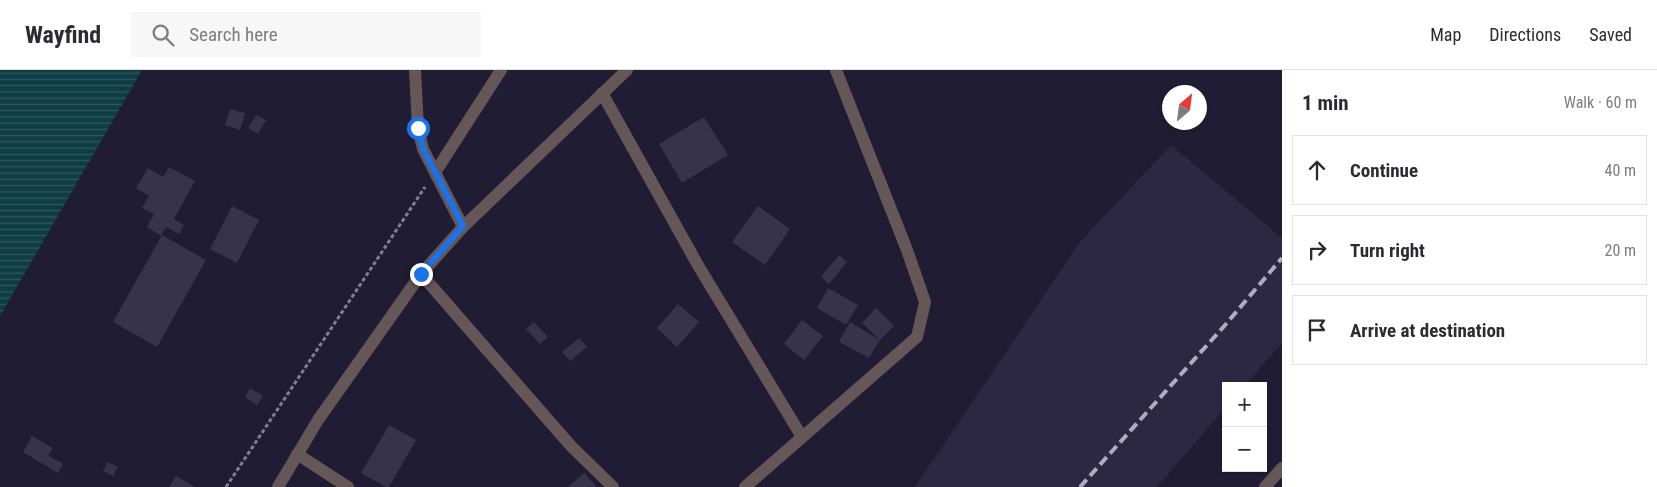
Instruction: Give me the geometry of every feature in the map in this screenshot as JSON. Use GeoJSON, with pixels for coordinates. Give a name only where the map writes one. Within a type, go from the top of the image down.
{"type":"FeatureCollection","features":[{"type":"Feature","properties":{"kind":"street"},"geometry":{"type":"LineString","coordinates":[[415,70],[418,128],[423,149],[463,226]]}},
{"type":"Feature","properties":{"kind":"street"},"geometry":{"type":"LineString","coordinates":[[436,171],[501,70]]}},
{"type":"Feature","properties":{"kind":"street"},"geometry":{"type":"LineString","coordinates":[[278,487],[318,420],[421,274],[463,226],[627,70]]}},
{"type":"Feature","properties":{"kind":"street"},"geometry":{"type":"LineString","coordinates":[[745,487],[917,337],[925,302],[907,250],[836,70]]}},
{"type":"Feature","properties":{"kind":"street"},"geometry":{"type":"LineString","coordinates":[[602,93],[699,267],[802,437]]}},
{"type":"Feature","properties":{"kind":"street"},"geometry":{"type":"LineString","coordinates":[[421,274],[572,446],[613,487]]}},
{"type":"Feature","properties":{"kind":"street"},"geometry":{"type":"LineString","coordinates":[[297,454],[348,487]]}},
{"type":"Feature","properties":{"kind":"street"},"geometry":{"type":"LineString","coordinates":[[1266,487],[1282,468]]}},
{"type":"Feature","properties":{"kind":"path"},"geometry":{"type":"LineString","coordinates":[[226,487],[436,171]]}},
{"type":"Feature","properties":{"kind":"shaded area"},"geometry":{"type":"Polygon","coordinates":[[[0,70],[142,70],[0,316],[0,70]]]}},
{"type":"Feature","properties":{"kind":"shaded area"},"geometry":{"type":"Polygon","coordinates":[[[1171,145],[1282,238],[1282,343],[1248,382],[1222,382],[1222,412],[1157,487],[915,487],[1079,243],[1171,145]]]}},
{"type":"Feature","properties":{"kind":"building"},"geometry":{"type":"Polygon","coordinates":[[[230,109],[245,113],[240,130],[225,125],[230,109]]]}},
{"type":"Feature","properties":{"kind":"building"},"geometry":{"type":"Polygon","coordinates":[[[256,115],[266,120],[258,134],[248,128],[256,115]]]}},
{"type":"Feature","properties":{"kind":"building"},"geometry":{"type":"Polygon","coordinates":[[[704,117],[728,155],[682,183],[659,144],[704,117]]]}},
{"type":"Feature","properties":{"kind":"building"},"geometry":{"type":"Polygon","coordinates":[[[169,167],[195,181],[174,219],[184,225],[179,234],[166,227],[161,236],[147,227],[154,214],[142,208],[149,196],[136,188],[148,168],[163,177],[169,167]]]}},
{"type":"Feature","properties":{"kind":"building"},"geometry":{"type":"Polygon","coordinates":[[[232,206],[259,220],[237,263],[210,249],[232,206]]]}},
{"type":"Feature","properties":{"kind":"building"},"geometry":{"type":"Polygon","coordinates":[[[758,206],[790,229],[765,265],[732,242],[758,206]]]}},
{"type":"Feature","properties":{"kind":"building"},"geometry":{"type":"Polygon","coordinates":[[[162,235],[206,260],[157,347],[113,322],[162,235]]]}},
{"type":"Feature","properties":{"kind":"building"},"geometry":{"type":"Polygon","coordinates":[[[839,255],[847,262],[829,284],[821,277],[839,255]]]}},
{"type":"Feature","properties":{"kind":"building"},"geometry":{"type":"Polygon","coordinates":[[[828,288],[858,305],[846,325],[817,308],[828,288]]]}},
{"type":"Feature","properties":{"kind":"building"},"geometry":{"type":"Polygon","coordinates":[[[678,304],[699,322],[677,347],[657,328],[678,304]]]}},
{"type":"Feature","properties":{"kind":"building"},"geometry":{"type":"Polygon","coordinates":[[[876,308],[894,326],[880,340],[862,323],[876,308]]]}},
{"type":"Feature","properties":{"kind":"building"},"geometry":{"type":"Polygon","coordinates":[[[802,320],[823,336],[804,360],[784,344],[802,320]]]}},
{"type":"Feature","properties":{"kind":"building"},"geometry":{"type":"Polygon","coordinates":[[[534,322],[548,337],[540,344],[526,329],[534,322]]]}},
{"type":"Feature","properties":{"kind":"building"},"geometry":{"type":"Polygon","coordinates":[[[850,322],[880,340],[869,358],[839,342],[850,322]]]}},
{"type":"Feature","properties":{"kind":"building"},"geometry":{"type":"Polygon","coordinates":[[[579,338],[587,347],[570,361],[562,352],[579,338]]]}},
{"type":"Feature","properties":{"kind":"building"},"geometry":{"type":"Polygon","coordinates":[[[250,388],[263,396],[257,405],[245,397],[250,388]]]}},
{"type":"Feature","properties":{"kind":"building"},"geometry":{"type":"Polygon","coordinates":[[[389,425],[416,440],[389,487],[386,487],[361,473],[389,425]]]}},
{"type":"Feature","properties":{"kind":"building"},"geometry":{"type":"Polygon","coordinates":[[[32,436],[53,448],[48,455],[63,464],[58,473],[23,452],[32,436]]]}},
{"type":"Feature","properties":{"kind":"building"},"geometry":{"type":"Polygon","coordinates":[[[108,462],[118,467],[113,476],[103,471],[108,462]]]}},
{"type":"Feature","properties":{"kind":"building"},"geometry":{"type":"Polygon","coordinates":[[[584,473],[597,487],[568,487],[584,473]]]}},
{"type":"Feature","properties":{"kind":"building"},"geometry":{"type":"Polygon","coordinates":[[[176,476],[195,487],[169,487],[176,476]]]}},
{"type":"Feature","properties":{"kind":"railway"},"geometry":{"type":"LineString","coordinates":[[1080,487],[1226,324],[1282,258]]}},
{"type":"Feature","properties":{"kind":"route"},"geometry":{"type":"LineString","coordinates":[[418,128],[423,149],[463,226],[421,274]]}}]}
